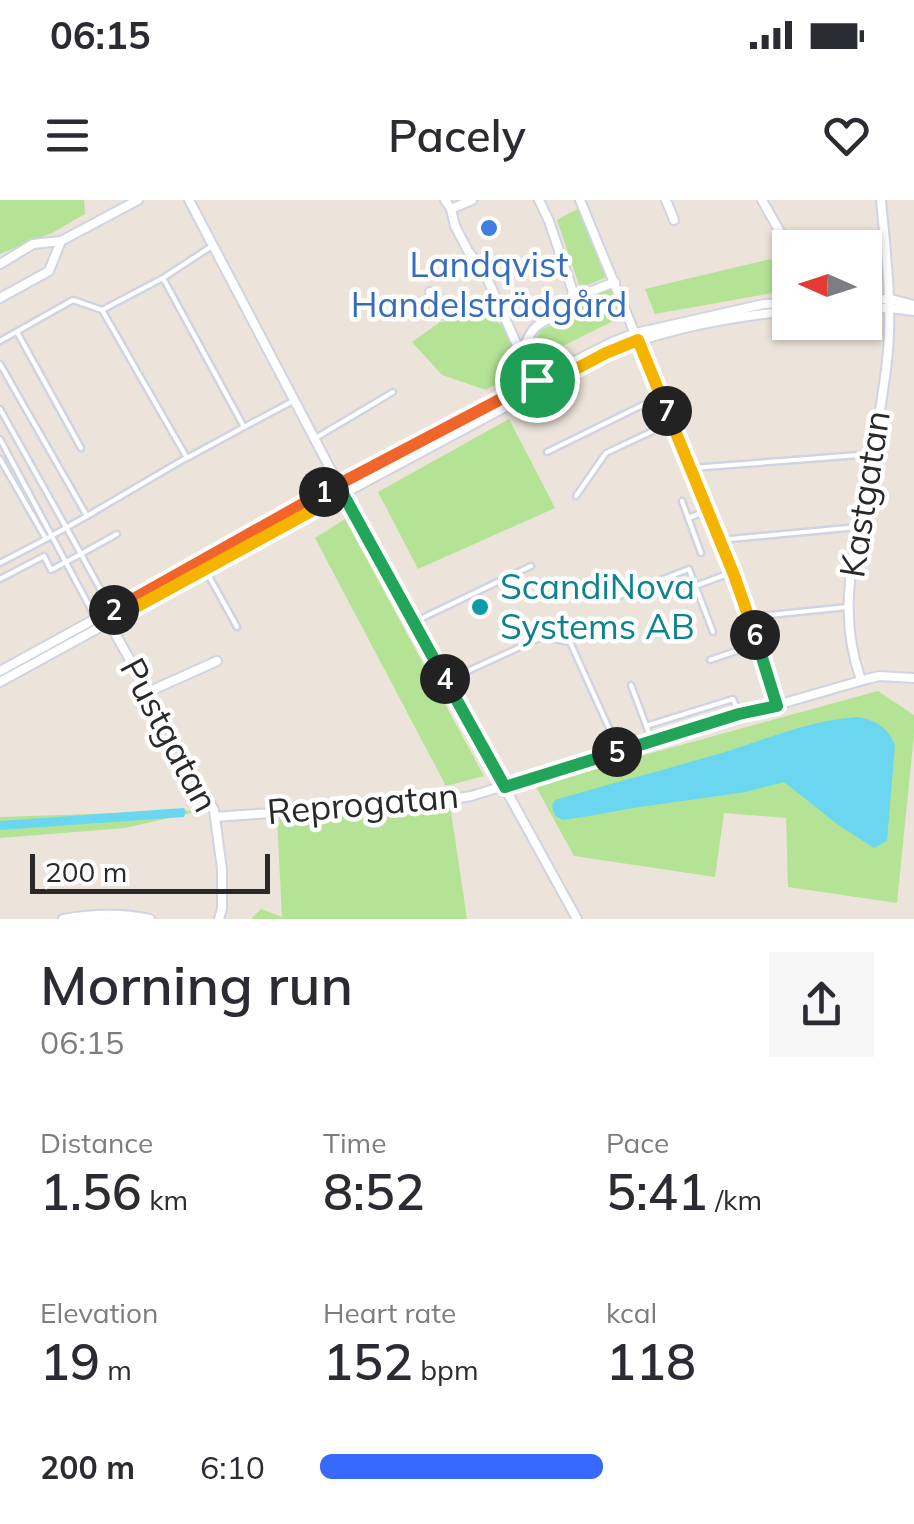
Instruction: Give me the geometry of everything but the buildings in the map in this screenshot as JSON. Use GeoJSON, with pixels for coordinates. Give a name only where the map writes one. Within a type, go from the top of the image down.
{"type":"FeatureCollection","features":[{"type":"Feature","properties":{"kind":"street"},"geometry":{"type":"LineString","coordinates":[[0,264],[34,244],[61,242],[138,200]]}},
{"type":"Feature","properties":{"kind":"street"},"geometry":{"type":"LineString","coordinates":[[189,200],[341,489],[577,919]]}},
{"type":"Feature","properties":{"kind":"street"},"geometry":{"type":"LineString","coordinates":[[444,200],[539,384]]}},
{"type":"Feature","properties":{"kind":"street"},"geometry":{"type":"LineString","coordinates":[[451,209],[472,200]]}},
{"type":"Feature","properties":{"kind":"street"},"geometry":{"type":"LineString","coordinates":[[523,351],[533,329],[560,315],[573,292],[550,221],[538,200]]}},
{"type":"Feature","properties":{"kind":"street"},"geometry":{"type":"LineString","coordinates":[[580,200],[720,540],[777,706]]}},
{"type":"Feature","properties":{"kind":"street"},"geometry":{"type":"LineString","coordinates":[[666,200],[674,220]]}},
{"type":"Feature","properties":{"kind":"street"},"geometry":{"type":"LineString","coordinates":[[762,200],[778,230]]}},
{"type":"Feature","properties":{"kind":"street","name":"Kastgatan"},"geometry":{"type":"LineString","coordinates":[[861,680],[847,625],[850,566],[887,362],[890,303],[880,200]]}},
{"type":"Feature","properties":{"kind":"street"},"geometry":{"type":"LineString","coordinates":[[0,298],[49,270],[61,242]]}},
{"type":"Feature","properties":{"kind":"street"},"geometry":{"type":"LineString","coordinates":[[571,299],[615,282]]}},
{"type":"Feature","properties":{"kind":"street"},"geometry":{"type":"LineString","coordinates":[[430,292],[438,313],[446,316],[500,305]]}},
{"type":"Feature","properties":{"kind":"street"},"geometry":{"type":"LineString","coordinates":[[882,302],[914,308]]}},
{"type":"Feature","properties":{"kind":"street"},"geometry":{"type":"LineString","coordinates":[[882,305],[890,303]]}},
{"type":"Feature","properties":{"kind":"street"},"geometry":{"type":"LineString","coordinates":[[0,682],[106,619],[612,342],[772,304]]}},
{"type":"Feature","properties":{"kind":"street"},"geometry":{"type":"LineString","coordinates":[[637,336],[772,313]]}},
{"type":"Feature","properties":{"kind":"street"},"geometry":{"type":"LineString","coordinates":[[0,671],[205,569],[341,489]]}},
{"type":"Feature","properties":{"kind":"street","name":"Pustgatan"},"geometry":{"type":"LineString","coordinates":[[106,619],[214,810],[222,869],[219,919]]}},
{"type":"Feature","properties":{"kind":"street"},"geometry":{"type":"LineString","coordinates":[[148,692],[217,661]]}},
{"type":"Feature","properties":{"kind":"street","name":"Reprogatan"},"geometry":{"type":"LineString","coordinates":[[216,817],[440,801],[505,787],[861,680],[880,676],[914,678]]}},
{"type":"Feature","properties":{"kind":"street"},"geometry":{"type":"LineString","coordinates":[[63,919],[132,915],[150,919]]}},
{"type":"Feature","properties":{"kind":"lane"},"geometry":{"type":"LineString","coordinates":[[102,310],[212,246]]}},
{"type":"Feature","properties":{"kind":"lane"},"geometry":{"type":"LineString","coordinates":[[162,278],[244,427]]}},
{"type":"Feature","properties":{"kind":"lane"},"geometry":{"type":"LineString","coordinates":[[0,340],[73,300],[102,310],[186,458]]}},
{"type":"Feature","properties":{"kind":"lane"},"geometry":{"type":"LineString","coordinates":[[16,332],[81,448]]}},
{"type":"Feature","properties":{"kind":"lane"},"geometry":{"type":"LineString","coordinates":[[0,364],[87,516]]}},
{"type":"Feature","properties":{"kind":"lane"},"geometry":{"type":"LineString","coordinates":[[314,438],[392,392]]}},
{"type":"Feature","properties":{"kind":"lane"},"geometry":{"type":"LineString","coordinates":[[547,452],[661,396]]}},
{"type":"Feature","properties":{"kind":"lane"},"geometry":{"type":"LineString","coordinates":[[0,563],[294,401]]}},
{"type":"Feature","properties":{"kind":"lane"},"geometry":{"type":"LineString","coordinates":[[0,409],[82,554],[106,619]]}},
{"type":"Feature","properties":{"kind":"lane"},"geometry":{"type":"LineString","coordinates":[[576,496],[606,453],[672,422]]}},
{"type":"Feature","properties":{"kind":"lane"},"geometry":{"type":"LineString","coordinates":[[0,439],[67,562],[106,619]]}},
{"type":"Feature","properties":{"kind":"lane"},"geometry":{"type":"LineString","coordinates":[[690,468],[872,454]]}},
{"type":"Feature","properties":{"kind":"lane"},"geometry":{"type":"LineString","coordinates":[[0,459],[46,539]]}},
{"type":"Feature","properties":{"kind":"lane"},"geometry":{"type":"LineString","coordinates":[[682,501],[701,552]]}},
{"type":"Feature","properties":{"kind":"lane"},"geometry":{"type":"LineString","coordinates":[[688,518],[708,511]]}},
{"type":"Feature","properties":{"kind":"lane"},"geometry":{"type":"LineString","coordinates":[[720,540],[858,527]]}},
{"type":"Feature","properties":{"kind":"lane"},"geometry":{"type":"LineString","coordinates":[[0,579],[44,556],[51,570],[117,534]]}},
{"type":"Feature","properties":{"kind":"lane"},"geometry":{"type":"LineString","coordinates":[[414,622],[531,566]]}},
{"type":"Feature","properties":{"kind":"lane"},"geometry":{"type":"LineString","coordinates":[[205,569],[237,627]]}},
{"type":"Feature","properties":{"kind":"lane"},"geometry":{"type":"LineString","coordinates":[[612,600],[689,569],[712,632]]}},
{"type":"Feature","properties":{"kind":"lane"},"geometry":{"type":"LineString","coordinates":[[695,586],[732,572]]}},
{"type":"Feature","properties":{"kind":"lane"},"geometry":{"type":"LineString","coordinates":[[749,617],[848,606]]}},
{"type":"Feature","properties":{"kind":"lane"},"geometry":{"type":"LineString","coordinates":[[446,681],[542,638],[570,642],[619,751]]}},
{"type":"Feature","properties":{"kind":"lane"},"geometry":{"type":"LineString","coordinates":[[710,660],[758,644]]}},
{"type":"Feature","properties":{"kind":"lane"},"geometry":{"type":"LineString","coordinates":[[630,685],[652,741]]}},
{"type":"Feature","properties":{"kind":"lane"},"geometry":{"type":"LineString","coordinates":[[646,726],[733,699],[739,714]]}},
{"type":"Feature","properties":{"kind":"green space"},"geometry":{"type":"Polygon","coordinates":[[[0,200],[84,200],[85,214],[54,232],[0,254],[0,200]]]}},
{"type":"Feature","properties":{"kind":"green space"},"geometry":{"type":"Polygon","coordinates":[[[579,208],[607,277],[580,288],[557,220],[579,208]]]}},
{"type":"Feature","properties":{"kind":"green space"},"geometry":{"type":"Polygon","coordinates":[[[772,259],[772,293],[655,314],[645,289],[772,259]]]}},
{"type":"Feature","properties":{"kind":"green space"},"geometry":{"type":"Polygon","coordinates":[[[612,288],[623,316],[539,358],[532,346],[541,330],[573,315],[576,302],[612,288]]]}},
{"type":"Feature","properties":{"kind":"green space"},"geometry":{"type":"Polygon","coordinates":[[[489,317],[504,326],[527,366],[486,390],[442,375],[412,342],[440,322],[489,317]]]}},
{"type":"Feature","properties":{"kind":"green space"},"geometry":{"type":"Polygon","coordinates":[[[509,419],[555,508],[418,569],[378,492],[509,419]]]}},
{"type":"Feature","properties":{"kind":"green space"},"geometry":{"type":"Polygon","coordinates":[[[345,519],[484,776],[446,786],[315,538],[345,519]]]}},
{"type":"Feature","properties":{"kind":"green space"},"geometry":{"type":"Polygon","coordinates":[[[878,691],[914,715],[897,903],[788,887],[786,818],[724,813],[715,877],[574,856],[535,785],[878,691]]]}},
{"type":"Feature","properties":{"kind":"green space"},"geometry":{"type":"Polygon","coordinates":[[[450,805],[467,919],[251,919],[261,909],[282,917],[277,819],[450,805]]]}},
{"type":"Feature","properties":{"kind":"green space"},"geometry":{"type":"Polygon","coordinates":[[[204,810],[125,828],[0,838],[0,817],[204,810]]]}},
{"type":"Feature","properties":{"kind":"water"},"geometry":{"type":"Polygon","coordinates":[[[858,717],[881,726],[895,745],[887,841],[874,848],[784,782],[746,792],[563,820],[555,816],[555,800],[807,726],[858,717]]]}},
{"type":"Feature","properties":{"kind":"water"},"geometry":{"type":"Polygon","coordinates":[[[184,808],[184,817],[0,830],[0,821],[184,808]]]}},
{"type":"Feature","properties":{"kind":"place","name":"Landqvist Handelsträdgård"},"geometry":{"type":"Point","coordinates":[489,228]}},
{"type":"Feature","properties":{"kind":"place","name":"ScandiNova Systems AB"},"geometry":{"type":"Point","coordinates":[480,607]}},
{"type":"Feature","properties":{"kind":"route"},"geometry":{"type":"LineString","coordinates":[[638,340],[734,575],[777,706],[739,714],[505,787],[343,494],[116,618],[112,611],[338,485],[537,380],[540,388],[638,340]]}}]}
